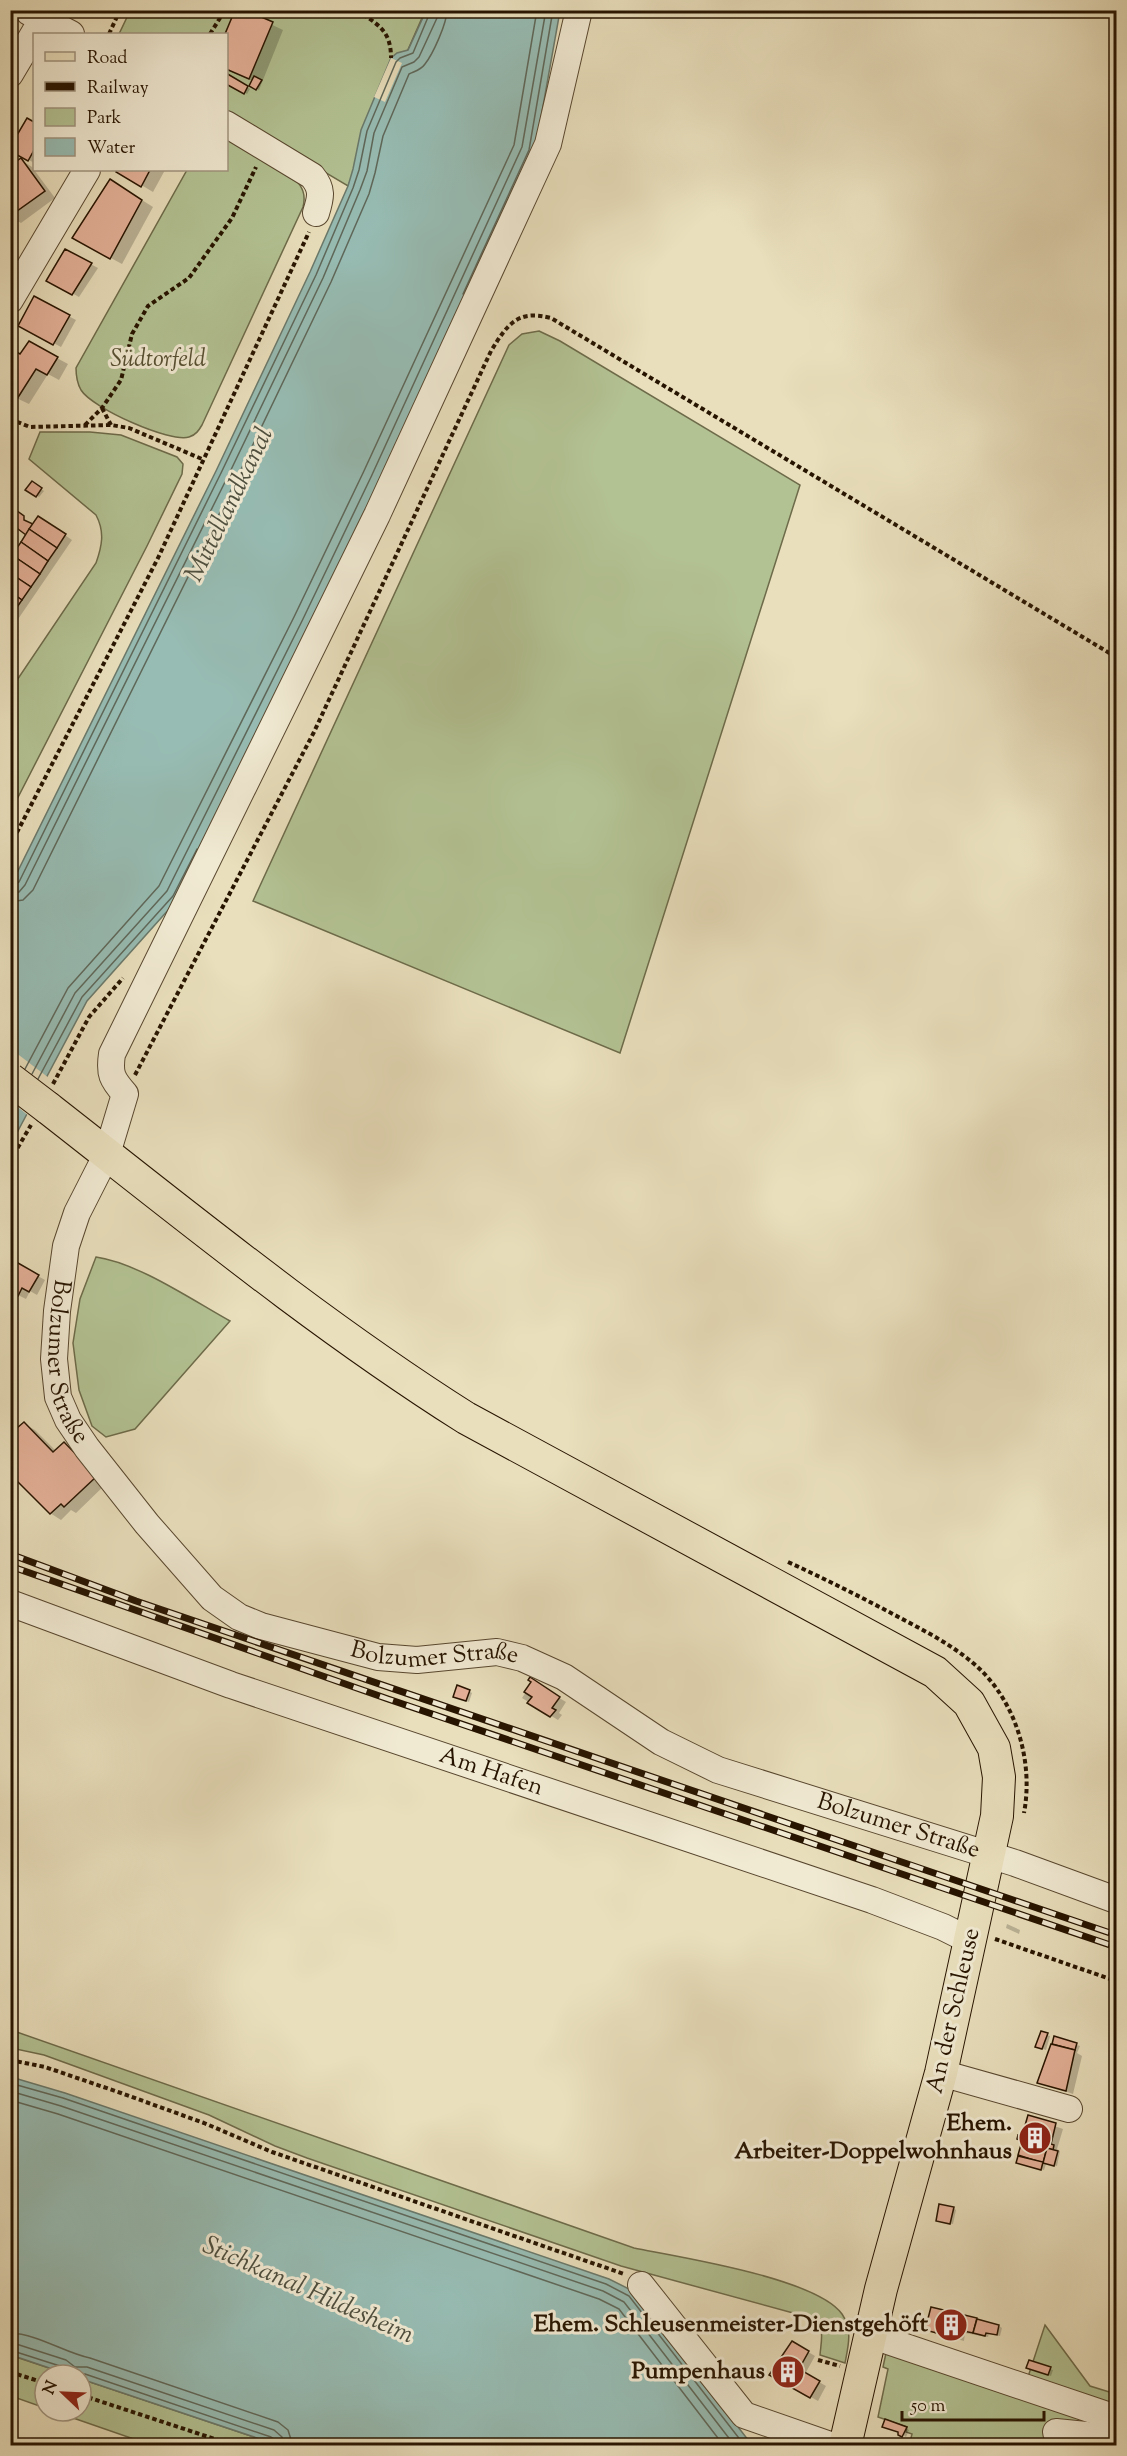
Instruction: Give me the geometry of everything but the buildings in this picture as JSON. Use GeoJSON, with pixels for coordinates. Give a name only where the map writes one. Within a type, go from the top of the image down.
{"type":"FeatureCollection","features":[{"type":"Feature","properties":{"kind":"main road","name":"Bolzumer Straße"},"geometry":{"type":"LineString","coordinates":[[10,1079],[341,1335],[402,1378],[465,1418],[935,1672],[969,1703],[994,1748],[999,1777],[997,1816],[990,1855]]}},
{"type":"Feature","properties":{"kind":"main road","name":"An der Schleuse"},"geometry":{"type":"LineString","coordinates":[[845,2445],[854,2371],[870,2335],[898,2223],[941,2073],[990,1855]]}},
{"type":"Feature","properties":{"kind":"street"},"geometry":{"type":"LineString","coordinates":[[107,1154],[125,1094],[114,1082],[110,1068],[112,1054],[377,515],[548,144],[579,10]]}},
{"type":"Feature","properties":{"kind":"street"},"geometry":{"type":"LineString","coordinates":[[10,74],[35,15],[69,33]]}},
{"type":"Feature","properties":{"kind":"street"},"geometry":{"type":"LineString","coordinates":[[228,125],[302,168],[319,184],[321,196],[316,213]]}},
{"type":"Feature","properties":{"kind":"street"},"geometry":{"type":"LineString","coordinates":[[10,300],[86,171]]}},
{"type":"Feature","properties":{"kind":"street","name":"Bolzumer Straße"},"geometry":{"type":"LineString","coordinates":[[107,1154],[77,1213],[66,1246],[57,1311],[54,1359],[58,1397],[68,1420],[87,1448],[147,1524],[212,1598],[238,1617],[261,1626],[378,1657],[417,1659],[496,1652],[522,1658],[564,1677],[661,1742],[718,1770],[990,1855]]}},
{"type":"Feature","properties":{"kind":"street","name":"Am Hafen"},"geometry":{"type":"LineString","coordinates":[[10,1603],[231,1684],[872,1900],[943,1928],[972,1936]]}},
{"type":"Feature","properties":{"kind":"street"},"geometry":{"type":"LineString","coordinates":[[990,1855],[1116,1900]]}},
{"type":"Feature","properties":{"kind":"street"},"geometry":{"type":"LineString","coordinates":[[941,2073],[1069,2109]]}},
{"type":"Feature","properties":{"kind":"street"},"geometry":{"type":"LineString","coordinates":[[641,2285],[744,2415],[832,2445]]}},
{"type":"Feature","properties":{"kind":"street"},"geometry":{"type":"LineString","coordinates":[[870,2335],[1116,2418]]}},
{"type":"Feature","properties":{"kind":"street"},"geometry":{"type":"LineString","coordinates":[[1056,2432],[1116,2438]]}},
{"type":"Feature","properties":{"kind":"path"},"geometry":{"type":"LineString","coordinates":[[109,33],[120,10]]}},
{"type":"Feature","properties":{"kind":"path"},"geometry":{"type":"LineString","coordinates":[[211,33],[225,10]]}},
{"type":"Feature","properties":{"kind":"path"},"geometry":{"type":"LineString","coordinates":[[357,10],[386,32],[391,44],[391,58]]}},
{"type":"Feature","properties":{"kind":"path"},"geometry":{"type":"LineString","coordinates":[[85,425],[102,408],[121,380],[132,334],[148,306],[189,278],[232,218],[266,146]]}},
{"type":"Feature","properties":{"kind":"path"},"geometry":{"type":"LineString","coordinates":[[10,846],[158,558],[202,459],[309,234],[316,213]]}},
{"type":"Feature","properties":{"kind":"path"},"geometry":{"type":"LineString","coordinates":[[125,1094],[314,732],[491,351],[506,327],[518,318],[534,314],[551,318],[1116,657]]}},
{"type":"Feature","properties":{"kind":"path"},"geometry":{"type":"LineString","coordinates":[[102,408],[111,425]]}},
{"type":"Feature","properties":{"kind":"path"},"geometry":{"type":"LineString","coordinates":[[10,419],[30,427],[111,425],[141,432],[202,459]]}},
{"type":"Feature","properties":{"kind":"path"},"geometry":{"type":"LineString","coordinates":[[10,1161],[44,1105],[89,1017],[127,974]]}},
{"type":"Feature","properties":{"kind":"path"},"geometry":{"type":"LineString","coordinates":[[972,1936],[1116,1981]]}},
{"type":"Feature","properties":{"kind":"path"},"geometry":{"type":"LineString","coordinates":[[10,2060],[38,2065],[121,2093],[204,2123],[272,2152],[612,2268],[641,2285]]}},
{"type":"Feature","properties":{"kind":"path"},"geometry":{"type":"LineString","coordinates":[[818,2360],[854,2371]]}},
{"type":"Feature","properties":{"kind":"path"},"geometry":{"type":"LineString","coordinates":[[10,2372],[33,2379]]}},
{"type":"Feature","properties":{"kind":"path"},"geometry":{"type":"LineString","coordinates":[[93,2399],[236,2445]]}},
{"type":"Feature","properties":{"kind":"green space"},"geometry":{"type":"Polygon","coordinates":[[[130,11],[425,11],[348,186],[228,115],[228,33],[119,33],[130,11]]]}},
{"type":"Feature","properties":{"kind":"green space","name":"Südtorfeld"},"geometry":{"type":"Polygon","coordinates":[[[228,133],[294,178],[300,185],[303,191],[303,207],[202,425],[194,435],[179,437],[149,430],[100,406],[81,390],[76,368],[186,171],[228,171],[228,133]]]}},
{"type":"Feature","properties":{"kind":"green space"},"geometry":{"type":"Polygon","coordinates":[[[539,331],[560,341],[800,485],[620,1053],[253,901],[509,345],[522,334],[539,331]]]}},
{"type":"Feature","properties":{"kind":"green space"},"geometry":{"type":"Polygon","coordinates":[[[40,432],[90,432],[121,435],[177,457],[183,464],[182,474],[147,546],[11,811],[11,689],[96,563],[102,539],[101,527],[96,515],[29,459],[40,432]]]}},
{"type":"Feature","properties":{"kind":"green space"},"geometry":{"type":"Polygon","coordinates":[[[96,1257],[147,1274],[230,1321],[135,1429],[106,1437],[92,1426],[79,1390],[73,1343],[80,1299],[96,1257]]]}},
{"type":"Feature","properties":{"kind":"green space"},"geometry":{"type":"Polygon","coordinates":[[[11,2030],[634,2248],[713,2263],[805,2290],[827,2301],[842,2314],[848,2326],[849,2339],[845,2363],[820,2355],[821,2331],[815,2319],[621,2266],[307,2158],[275,2146],[209,2115],[44,2055],[11,2048],[11,2030]]]}},
{"type":"Feature","properties":{"kind":"green space"},"geometry":{"type":"Polygon","coordinates":[[[1045,2325],[1090,2386],[1116,2394],[1116,2413],[1026,2383],[1045,2325]]]}},
{"type":"Feature","properties":{"kind":"green space"},"geometry":{"type":"Polygon","coordinates":[[[886,2353],[1116,2423],[1116,2445],[920,2445],[910,2442],[912,2434],[906,2432],[907,2427],[878,2417],[888,2369],[883,2367],[886,2353]]]}},
{"type":"Feature","properties":{"kind":"green space"},"geometry":{"type":"Polygon","coordinates":[[[10,2355],[34,2363],[33,2404],[11,2396],[10,2355]]]}},
{"type":"Feature","properties":{"kind":"green space"},"geometry":{"type":"Polygon","coordinates":[[[93,2383],[278,2445],[151,2445],[88,2423],[93,2423],[93,2383]]]}},
{"type":"Feature","properties":{"kind":"water","name":"Mittellandkanal"},"geometry":{"type":"Polygon","coordinates":[[[426,11],[560,11],[535,151],[383,483],[178,899],[87,1001],[11,1144],[11,885],[216,471],[310,272],[348,186],[361,130],[391,58],[397,53],[408,50],[426,11]]]}},
{"type":"Feature","properties":{"kind":"water","name":"Stichkanal Hildesheim"},"geometry":{"type":"Polygon","coordinates":[[[11,2077],[65,2093],[609,2279],[633,2291],[752,2445],[278,2445],[93,2383],[93,2363],[35,2363],[11,2355],[11,2077]]]}},
{"type":"Feature","properties":{"kind":"pier"},"geometry":{"type":"Polygon","coordinates":[[[391,58],[402,63],[385,102],[374,97],[391,58]]]}},
{"type":"Feature","properties":{"kind":"pier"},"geometry":{"type":"Polygon","coordinates":[[[11,1049],[49,1078],[29,1116],[10,1101],[11,1049]]]}},
{"type":"Feature","properties":{"kind":"railway"},"geometry":{"type":"LineString","coordinates":[[10,1554],[136,1601],[1116,1935]]}},
{"type":"Feature","properties":{"kind":"railway"},"geometry":{"type":"LineString","coordinates":[[10,1566],[388,1699],[1116,1947]]}},
{"type":"Feature","properties":{"kind":"place","name":"Ehem. Arbeiter-Doppelwohnhaus"},"geometry":{"type":"Point","coordinates":[1035,2138]}},
{"type":"Feature","properties":{"kind":"place","name":"Ehem. Schleusenmeister-Dienstgehöft"},"geometry":{"type":"Point","coordinates":[951,2325]}},
{"type":"Feature","properties":{"kind":"place","name":"Pumpenhaus"},"geometry":{"type":"Point","coordinates":[788,2372]}}]}
